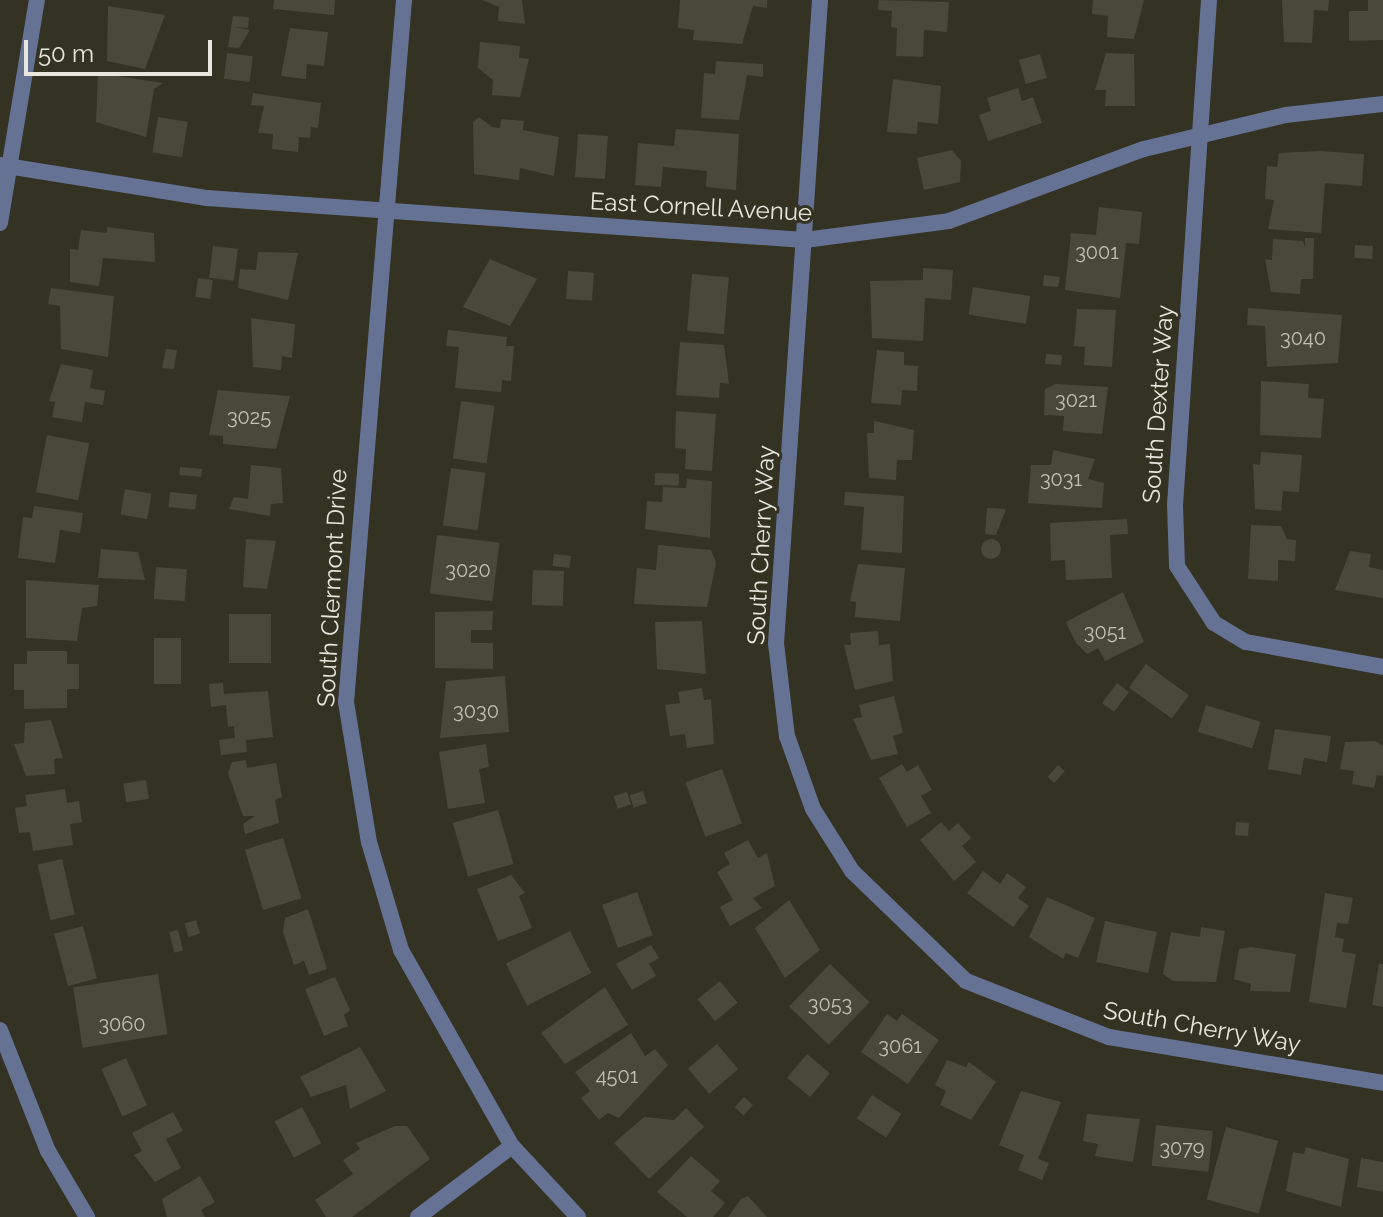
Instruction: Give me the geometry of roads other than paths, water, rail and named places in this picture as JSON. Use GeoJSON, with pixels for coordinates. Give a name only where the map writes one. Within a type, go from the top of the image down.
{"type":"FeatureCollection","features":[{"type":"Feature","properties":{"kind":"street"},"geometry":{"type":"LineString","coordinates":[[0,223],[5,166],[37,0]]}},
{"type":"Feature","properties":{"kind":"street","name":"South Clermont Drive"},"geometry":{"type":"LineString","coordinates":[[404,0],[384,210],[346,702],[369,842],[401,950],[512,1146],[578,1217]]}},
{"type":"Feature","properties":{"kind":"street","name":"South Cherry Way"},"geometry":{"type":"LineString","coordinates":[[820,0],[776,643],[787,736],[813,809],[852,871],[966,981],[1043,1017],[1109,1037],[1383,1083]]}},
{"type":"Feature","properties":{"kind":"street","name":"South Dexter Way"},"geometry":{"type":"LineString","coordinates":[[1209,0],[1173,539],[1181,581],[1214,623],[1246,642],[1383,667]]}},
{"type":"Feature","properties":{"kind":"street","name":"East Cornell Avenue"},"geometry":{"type":"LineString","coordinates":[[5,166],[198,197],[805,240],[949,221],[1199,134],[1383,104]]}},
{"type":"Feature","properties":{"kind":"street"},"geometry":{"type":"LineString","coordinates":[[0,1030],[48,1151],[87,1217]]}},
{"type":"Feature","properties":{"kind":"street"},"geometry":{"type":"LineString","coordinates":[[418,1217],[512,1146]]}}]}
